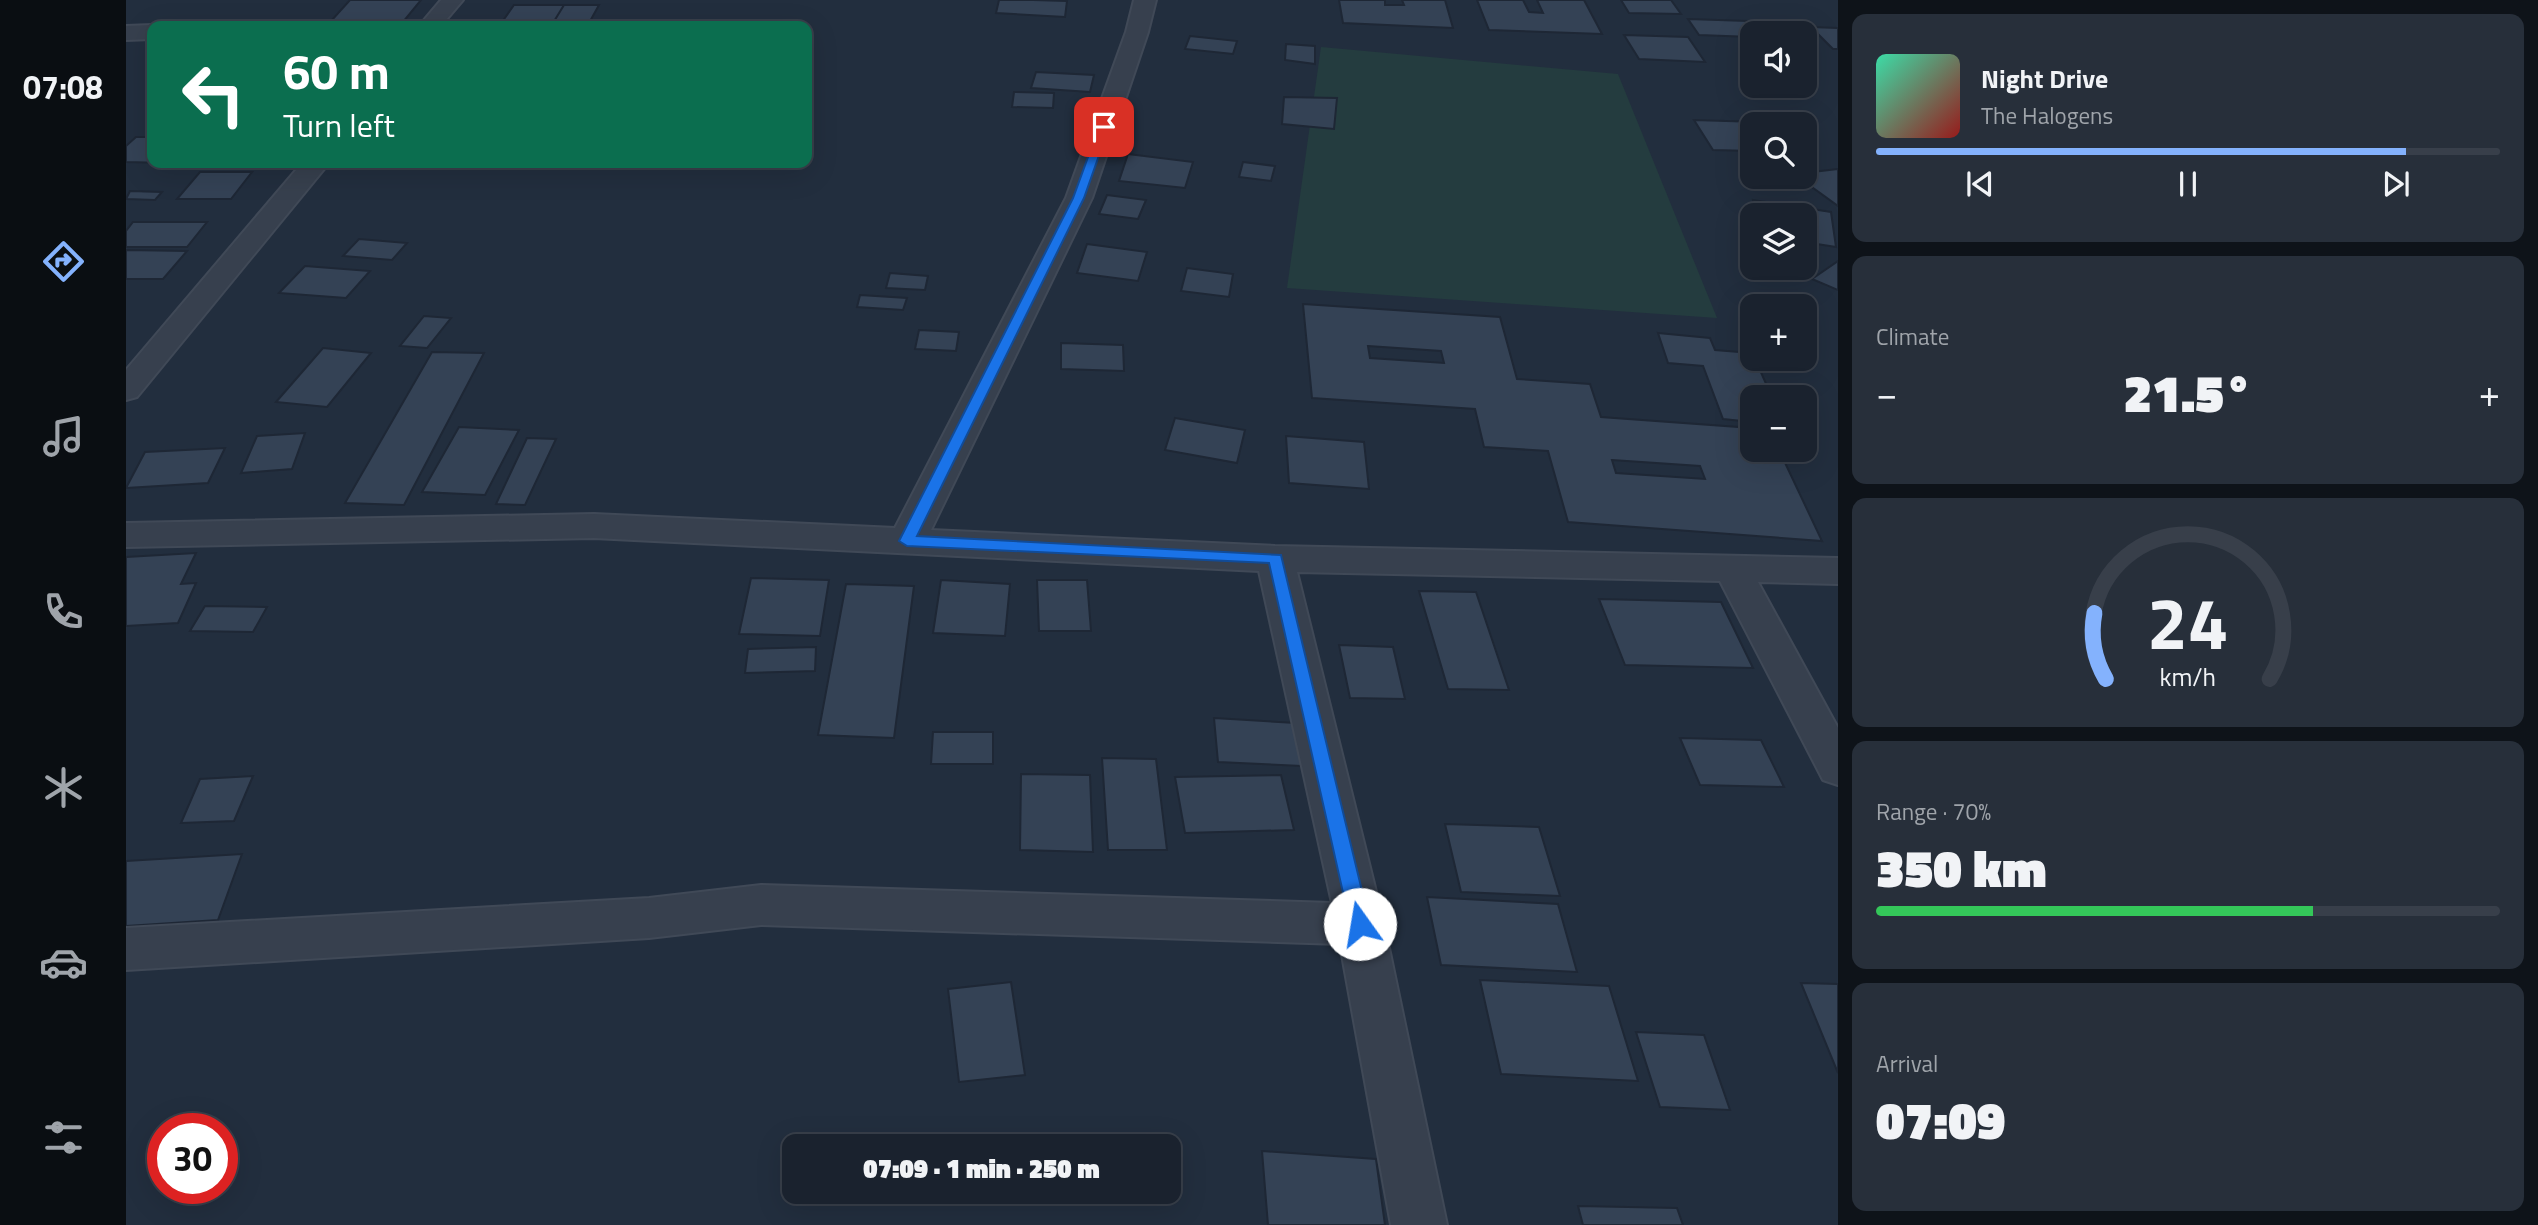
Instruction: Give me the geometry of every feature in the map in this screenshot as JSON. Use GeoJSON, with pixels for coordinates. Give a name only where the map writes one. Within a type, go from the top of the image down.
{"type":"FeatureCollection","features":[{"type":"Feature","properties":{"kind":"street"},"geometry":{"type":"LineString","coordinates":[[434,21],[452,0]]}},
{"type":"Feature","properties":{"kind":"street"},"geometry":{"type":"LineString","coordinates":[[907,541],[1079,198],[1137,32],[1145,0]]}},
{"type":"Feature","properties":{"kind":"street"},"geometry":{"type":"LineString","coordinates":[[126,33],[147,32]]}},
{"type":"Feature","properties":{"kind":"street"},"geometry":{"type":"LineString","coordinates":[[126,390],[312,168]]}},
{"type":"Feature","properties":{"kind":"street"},"geometry":{"type":"LineString","coordinates":[[126,535],[594,526],[1275,559],[1838,571]]}},
{"type":"Feature","properties":{"kind":"street"},"geometry":{"type":"LineString","coordinates":[[1275,559],[1360,924],[1419,1225]]}},
{"type":"Feature","properties":{"kind":"street"},"geometry":{"type":"LineString","coordinates":[[1732,568],[1838,768]]}},
{"type":"Feature","properties":{"kind":"street"},"geometry":{"type":"LineString","coordinates":[[126,949],[649,918],[761,905],[1360,924]]}},
{"type":"Feature","properties":{"kind":"green space"},"geometry":{"type":"Polygon","coordinates":[[[1321,47],[1618,74],[1717,318],[1287,288],[1321,47]]]}},
{"type":"Feature","properties":{"kind":"building"},"geometry":{"type":"Polygon","coordinates":[[[350,0],[421,0],[404,21],[331,21],[350,0]]]}},
{"type":"Feature","properties":{"kind":"building"},"geometry":{"type":"Polygon","coordinates":[[[999,0],[1067,1],[1065,17],[996,13],[999,0]]]}},
{"type":"Feature","properties":{"kind":"building"},"geometry":{"type":"Polygon","coordinates":[[[1339,0],[1385,0],[1385,5],[1404,5],[1402,0],[1445,0],[1453,28],[1343,23],[1339,0]]]}},
{"type":"Feature","properties":{"kind":"building"},"geometry":{"type":"Polygon","coordinates":[[[1477,0],[1523,0],[1529,12],[1543,13],[1537,0],[1584,0],[1602,34],[1489,30],[1477,0]]]}},
{"type":"Feature","properties":{"kind":"building"},"geometry":{"type":"Polygon","coordinates":[[[1621,0],[1671,0],[1681,14],[1629,13],[1621,0]]]}},
{"type":"Feature","properties":{"kind":"building"},"geometry":{"type":"Polygon","coordinates":[[[514,5],[564,5],[554,21],[503,21],[514,5]]]}},
{"type":"Feature","properties":{"kind":"building"},"geometry":{"type":"Polygon","coordinates":[[[564,5],[599,5],[590,21],[554,21],[564,5]]]}},
{"type":"Feature","properties":{"kind":"building"},"geometry":{"type":"Polygon","coordinates":[[[1688,19],[1748,21],[1740,21],[1740,37],[1699,35],[1688,19]]]}},
{"type":"Feature","properties":{"kind":"building"},"geometry":{"type":"Polygon","coordinates":[[[1817,27],[1838,28],[1838,49],[1833,49],[1817,33],[1817,27]]]}},
{"type":"Feature","properties":{"kind":"building"},"geometry":{"type":"Polygon","coordinates":[[[1624,35],[1688,37],[1705,62],[1639,59],[1624,35]]]}},
{"type":"Feature","properties":{"kind":"building"},"geometry":{"type":"Polygon","coordinates":[[[1190,36],[1237,41],[1233,54],[1185,49],[1190,36]]]}},
{"type":"Feature","properties":{"kind":"building"},"geometry":{"type":"Polygon","coordinates":[[[1286,44],[1315,46],[1315,64],[1285,60],[1286,44]]]}},
{"type":"Feature","properties":{"kind":"building"},"geometry":{"type":"Polygon","coordinates":[[[1036,72],[1094,75],[1090,92],[1031,88],[1036,72]]]}},
{"type":"Feature","properties":{"kind":"building"},"geometry":{"type":"Polygon","coordinates":[[[1014,92],[1054,93],[1053,108],[1012,107],[1014,92]]]}},
{"type":"Feature","properties":{"kind":"building"},"geometry":{"type":"Polygon","coordinates":[[[1284,97],[1337,98],[1334,129],[1282,124],[1284,97]]]}},
{"type":"Feature","properties":{"kind":"building"},"geometry":{"type":"Polygon","coordinates":[[[1694,120],[1740,121],[1740,151],[1713,150],[1694,120]]]}},
{"type":"Feature","properties":{"kind":"building"},"geometry":{"type":"Polygon","coordinates":[[[136,137],[147,137],[147,163],[126,162],[126,146],[136,137]]]}},
{"type":"Feature","properties":{"kind":"building"},"geometry":{"type":"Polygon","coordinates":[[[1128,154],[1193,162],[1185,188],[1119,181],[1128,154]]]}},
{"type":"Feature","properties":{"kind":"building"},"geometry":{"type":"Polygon","coordinates":[[[1243,162],[1275,166],[1271,181],[1239,177],[1243,162]]]}},
{"type":"Feature","properties":{"kind":"building"},"geometry":{"type":"Polygon","coordinates":[[[1838,169],[1838,206],[1815,189],[1817,189],[1817,171],[1838,169]]]}},
{"type":"Feature","properties":{"kind":"building"},"geometry":{"type":"Polygon","coordinates":[[[200,172],[252,172],[231,199],[177,199],[200,172]]]}},
{"type":"Feature","properties":{"kind":"building"},"geometry":{"type":"Polygon","coordinates":[[[130,191],[162,192],[155,200],[126,199],[130,191]]]}},
{"type":"Feature","properties":{"kind":"building"},"geometry":{"type":"Polygon","coordinates":[[[1107,195],[1146,200],[1138,219],[1099,214],[1107,195]]]}},
{"type":"Feature","properties":{"kind":"building"},"geometry":{"type":"Polygon","coordinates":[[[1817,210],[1831,212],[1836,247],[1817,244],[1817,210]]]}},
{"type":"Feature","properties":{"kind":"building"},"geometry":{"type":"Polygon","coordinates":[[[133,222],[207,222],[187,247],[126,247],[126,231],[133,222]]]}},
{"type":"Feature","properties":{"kind":"building"},"geometry":{"type":"Polygon","coordinates":[[[359,239],[407,243],[392,260],[343,256],[359,239]]]}},
{"type":"Feature","properties":{"kind":"building"},"geometry":{"type":"Polygon","coordinates":[[[1087,244],[1147,252],[1138,281],[1077,273],[1087,244]]]}},
{"type":"Feature","properties":{"kind":"building"},"geometry":{"type":"Polygon","coordinates":[[[126,250],[187,251],[163,279],[126,279],[126,250]]]}},
{"type":"Feature","properties":{"kind":"building"},"geometry":{"type":"Polygon","coordinates":[[[1838,261],[1838,290],[1814,280],[1817,280],[1817,276],[1838,261]]]}},
{"type":"Feature","properties":{"kind":"building"},"geometry":{"type":"Polygon","coordinates":[[[305,266],[370,271],[346,298],[279,293],[305,266]]]}},
{"type":"Feature","properties":{"kind":"building"},"geometry":{"type":"Polygon","coordinates":[[[1187,268],[1233,274],[1229,297],[1181,291],[1187,268]]]}},
{"type":"Feature","properties":{"kind":"building"},"geometry":{"type":"Polygon","coordinates":[[[890,273],[928,276],[925,290],[886,288],[890,273]]]}},
{"type":"Feature","properties":{"kind":"building"},"geometry":{"type":"Polygon","coordinates":[[[860,295],[907,298],[903,310],[857,307],[860,295]]]}},
{"type":"Feature","properties":{"kind":"building"},"geometry":{"type":"Polygon","coordinates":[[[1303,304],[1500,317],[1517,379],[1590,384],[1601,417],[1740,427],[1740,462],[1785,462],[1822,541],[1568,522],[1548,451],[1484,447],[1475,409],[1312,398],[1303,304]],[[1368,346],[1370,358],[1444,363],[1441,351],[1368,346]],[[1612,460],[1616,473],[1705,479],[1700,466],[1612,460]]]}},
{"type":"Feature","properties":{"kind":"building"},"geometry":{"type":"Polygon","coordinates":[[[424,316],[451,318],[427,348],[400,346],[424,316]]]}},
{"type":"Feature","properties":{"kind":"building"},"geometry":{"type":"Polygon","coordinates":[[[919,330],[959,332],[956,351],[915,349],[919,330]]]}},
{"type":"Feature","properties":{"kind":"building"},"geometry":{"type":"Polygon","coordinates":[[[1658,333],[1710,338],[1715,350],[1740,352],[1740,371],[1760,371],[1767,385],[1740,385],[1740,421],[1723,419],[1703,366],[1668,363],[1658,333]]]}},
{"type":"Feature","properties":{"kind":"building"},"geometry":{"type":"Polygon","coordinates":[[[1061,343],[1123,345],[1124,371],[1061,369],[1061,343]]]}},
{"type":"Feature","properties":{"kind":"building"},"geometry":{"type":"Polygon","coordinates":[[[323,348],[371,353],[327,407],[276,402],[323,348]]]}},
{"type":"Feature","properties":{"kind":"building"},"geometry":{"type":"Polygon","coordinates":[[[432,352],[484,353],[404,505],[345,503],[432,352]]]}},
{"type":"Feature","properties":{"kind":"building"},"geometry":{"type":"Polygon","coordinates":[[[1175,418],[1245,430],[1237,463],[1165,450],[1175,418]]]}},
{"type":"Feature","properties":{"kind":"building"},"geometry":{"type":"Polygon","coordinates":[[[459,427],[519,430],[485,495],[422,492],[459,427]]]}},
{"type":"Feature","properties":{"kind":"building"},"geometry":{"type":"Polygon","coordinates":[[[305,433],[292,469],[241,473],[257,436],[305,433]]]}},
{"type":"Feature","properties":{"kind":"building"},"geometry":{"type":"Polygon","coordinates":[[[1286,436],[1364,442],[1369,489],[1289,483],[1286,436]]]}},
{"type":"Feature","properties":{"kind":"building"},"geometry":{"type":"Polygon","coordinates":[[[527,438],[556,439],[525,505],[496,504],[527,438]]]}},
{"type":"Feature","properties":{"kind":"building"},"geometry":{"type":"Polygon","coordinates":[[[225,448],[208,483],[126,488],[145,452],[225,448]]]}},
{"type":"Feature","properties":{"kind":"building"},"geometry":{"type":"Polygon","coordinates":[[[196,553],[181,584],[196,583],[178,623],[126,626],[126,557],[196,553]]]}},
{"type":"Feature","properties":{"kind":"building"},"geometry":{"type":"Polygon","coordinates":[[[751,578],[829,580],[820,636],[739,634],[751,578]]]}},
{"type":"Feature","properties":{"kind":"building"},"geometry":{"type":"Polygon","coordinates":[[[941,580],[1010,584],[1005,636],[933,633],[941,580]]]}},
{"type":"Feature","properties":{"kind":"building"},"geometry":{"type":"Polygon","coordinates":[[[1037,580],[1087,580],[1091,631],[1039,631],[1037,580]]]}},
{"type":"Feature","properties":{"kind":"building"},"geometry":{"type":"Polygon","coordinates":[[[846,584],[914,586],[894,738],[818,735],[846,584]]]}},
{"type":"Feature","properties":{"kind":"building"},"geometry":{"type":"Polygon","coordinates":[[[1419,591],[1476,592],[1509,690],[1448,689],[1419,591]]]}},
{"type":"Feature","properties":{"kind":"building"},"geometry":{"type":"Polygon","coordinates":[[[1599,599],[1721,602],[1753,668],[1625,665],[1599,599]]]}},
{"type":"Feature","properties":{"kind":"building"},"geometry":{"type":"Polygon","coordinates":[[[205,606],[267,607],[253,632],[190,631],[205,606]]]}},
{"type":"Feature","properties":{"kind":"building"},"geometry":{"type":"Polygon","coordinates":[[[1339,645],[1393,647],[1405,699],[1350,698],[1339,645]]]}},
{"type":"Feature","properties":{"kind":"building"},"geometry":{"type":"Polygon","coordinates":[[[816,647],[815,671],[745,673],[748,649],[816,647]]]}},
{"type":"Feature","properties":{"kind":"building"},"geometry":{"type":"Polygon","coordinates":[[[1214,718],[1296,723],[1302,766],[1218,762],[1214,718]]]}},
{"type":"Feature","properties":{"kind":"building"},"geometry":{"type":"Polygon","coordinates":[[[933,732],[993,732],[993,764],[931,764],[933,732]]]}},
{"type":"Feature","properties":{"kind":"building"},"geometry":{"type":"Polygon","coordinates":[[[1680,738],[1761,740],[1784,787],[1700,785],[1680,738]]]}},
{"type":"Feature","properties":{"kind":"building"},"geometry":{"type":"Polygon","coordinates":[[[1102,758],[1156,759],[1167,850],[1108,850],[1102,758]]]}},
{"type":"Feature","properties":{"kind":"building"},"geometry":{"type":"Polygon","coordinates":[[[1021,774],[1090,775],[1093,852],[1020,850],[1021,774]]]}},
{"type":"Feature","properties":{"kind":"building"},"geometry":{"type":"Polygon","coordinates":[[[1281,775],[1294,830],[1185,833],[1175,777],[1281,775]]]}},
{"type":"Feature","properties":{"kind":"building"},"geometry":{"type":"Polygon","coordinates":[[[253,776],[234,821],[181,823],[200,779],[253,776]]]}},
{"type":"Feature","properties":{"kind":"building"},"geometry":{"type":"Polygon","coordinates":[[[1445,824],[1539,827],[1560,896],[1461,892],[1445,824]]]}},
{"type":"Feature","properties":{"kind":"building"},"geometry":{"type":"Polygon","coordinates":[[[242,854],[218,920],[126,926],[126,861],[242,854]]]}},
{"type":"Feature","properties":{"kind":"building"},"geometry":{"type":"Polygon","coordinates":[[[1427,897],[1558,904],[1577,972],[1441,965],[1427,897]]]}},
{"type":"Feature","properties":{"kind":"building"},"geometry":{"type":"Polygon","coordinates":[[[1480,980],[1609,986],[1638,1081],[1501,1074],[1480,980]]]}},
{"type":"Feature","properties":{"kind":"building"},"geometry":{"type":"Polygon","coordinates":[[[1011,982],[1025,1075],[959,1082],[948,989],[1011,982]]]}},
{"type":"Feature","properties":{"kind":"building"},"geometry":{"type":"Polygon","coordinates":[[[1801,983],[1838,984],[1838,1073],[1801,983]]]}},
{"type":"Feature","properties":{"kind":"building"},"geometry":{"type":"Polygon","coordinates":[[[1636,1032],[1704,1035],[1730,1110],[1660,1107],[1636,1032]]]}},
{"type":"Feature","properties":{"kind":"building"},"geometry":{"type":"Polygon","coordinates":[[[1262,1151],[1376,1159],[1385,1225],[1268,1225],[1262,1151]]]}},
{"type":"Feature","properties":{"kind":"building"},"geometry":{"type":"Polygon","coordinates":[[[1578,1206],[1677,1208],[1683,1225],[1583,1225],[1578,1206]]]}},
{"type":"Feature","properties":{"kind":"route"},"geometry":{"type":"LineString","coordinates":[[1104,127],[1079,198],[907,541],[1275,559],[1360,924]]}}]}
